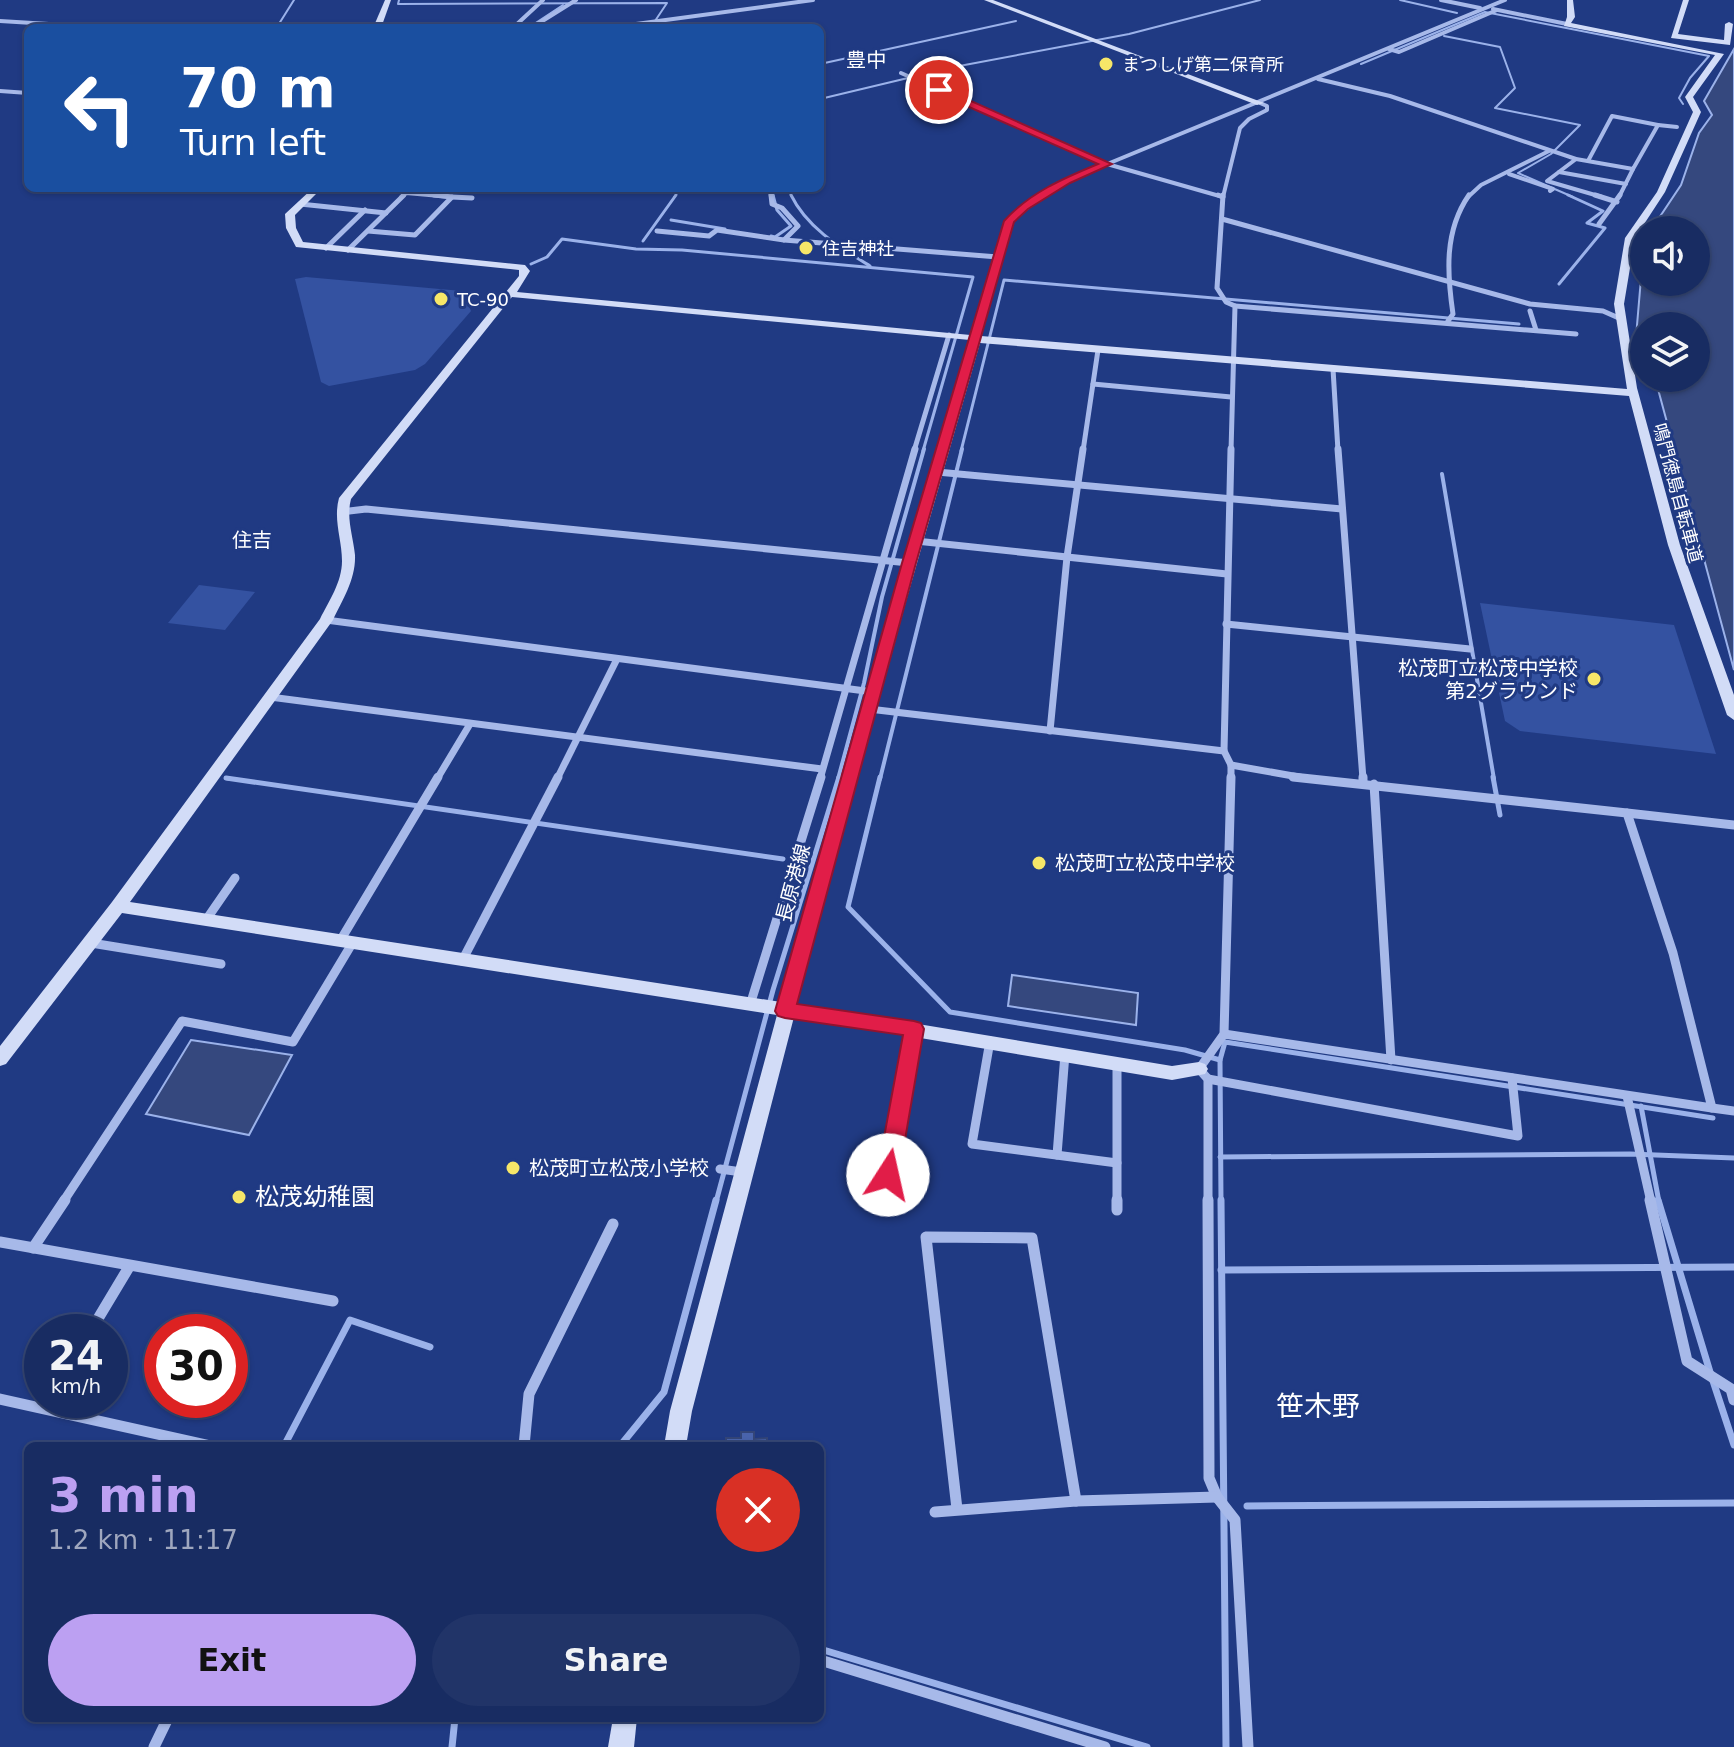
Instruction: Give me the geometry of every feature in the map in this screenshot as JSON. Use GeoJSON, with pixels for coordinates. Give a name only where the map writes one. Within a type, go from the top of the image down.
{"type":"FeatureCollection","features":[{"type":"Feature","properties":{"kind":"street"},"geometry":{"type":"LineString","coordinates":[[379,24],[388,0]]}},
{"type":"Feature","properties":{"kind":"street"},"geometry":{"type":"LineString","coordinates":[[517,24],[543,0]]}},
{"type":"Feature","properties":{"kind":"street"},"geometry":{"type":"LineString","coordinates":[[539,24],[576,0]]}},
{"type":"Feature","properties":{"kind":"street"},"geometry":{"type":"LineString","coordinates":[[611,24],[663,22],[813,0]]}},
{"type":"Feature","properties":{"kind":"street"},"geometry":{"type":"LineString","coordinates":[[987,0],[1267,106],[1267,110],[1249,119],[1240,128],[1223,197],[1217,288],[1226,302],[1235,306],[1448,321],[1576,334]]}},
{"type":"Feature","properties":{"kind":"street"},"geometry":{"type":"LineString","coordinates":[[1441,0],[1567,24],[1571,17],[1570,0]]}},
{"type":"Feature","properties":{"kind":"street"},"geometry":{"type":"LineString","coordinates":[[976,338],[1009,221],[1024,207],[1066,181],[1505,0]]}},
{"type":"Feature","properties":{"kind":"street"},"geometry":{"type":"LineString","coordinates":[[1686,0],[1674,36],[1727,43],[1729,24]]}},
{"type":"Feature","properties":{"kind":"street"},"geometry":{"type":"LineString","coordinates":[[1389,49],[1399,52],[1497,10]]}},
{"type":"Feature","properties":{"kind":"street"},"geometry":{"type":"LineString","coordinates":[[0,21],[49,24]]}},
{"type":"Feature","properties":{"kind":"street","name":"鳴門徳島自転車道"},"geometry":{"type":"LineString","coordinates":[[1567,24],[1720,54],[1692,88],[1689,97],[1697,112],[1661,192],[1630,238],[1619,304],[1634,393],[1674,545],[1734,715]]}},
{"type":"Feature","properties":{"kind":"street"},"geometry":{"type":"LineString","coordinates":[[901,73],[1107,164],[1223,197]]}},
{"type":"Feature","properties":{"kind":"street"},"geometry":{"type":"LineString","coordinates":[[1317,79],[1393,97],[1576,159],[1633,169]]}},
{"type":"Feature","properties":{"kind":"street"},"geometry":{"type":"LineString","coordinates":[[0,91],[24,93]]}},
{"type":"Feature","properties":{"kind":"street"},"geometry":{"type":"LineString","coordinates":[[1600,114],[1677,127]]}},
{"type":"Feature","properties":{"kind":"street"},"geometry":{"type":"LineString","coordinates":[[1588,161],[1612,116]]}},
{"type":"Feature","properties":{"kind":"street"},"geometry":{"type":"LineString","coordinates":[[1599,224],[1617,202],[1658,125]]}},
{"type":"Feature","properties":{"kind":"street"},"geometry":{"type":"LineString","coordinates":[[1448,321],[1453,314],[1448,245],[1463,203],[1480,186],[1509,174],[1549,151]]}},
{"type":"Feature","properties":{"kind":"street"},"geometry":{"type":"LineString","coordinates":[[1576,159],[1547,181],[1617,202]]}},
{"type":"Feature","properties":{"kind":"street"},"geometry":{"type":"LineString","coordinates":[[1559,172],[1626,184]]}},
{"type":"Feature","properties":{"kind":"street"},"geometry":{"type":"LineString","coordinates":[[1509,174],[1553,189],[1550,191]]}},
{"type":"Feature","properties":{"kind":"street"},"geometry":{"type":"LineString","coordinates":[[0,1059],[118,906],[326,620],[340,595],[348,569],[348,538],[340,512],[345,498],[524,276],[522,267],[296,243],[290,214],[314,192]]}},
{"type":"Feature","properties":{"kind":"street"},"geometry":{"type":"LineString","coordinates":[[348,250],[407,192]]}},
{"type":"Feature","properties":{"kind":"street"},"geometry":{"type":"LineString","coordinates":[[421,192],[472,198]]}},
{"type":"Feature","properties":{"kind":"street"},"geometry":{"type":"LineString","coordinates":[[770,192],[772,204],[782,208],[798,226],[784,240]]}},
{"type":"Feature","properties":{"kind":"street"},"geometry":{"type":"LineString","coordinates":[[368,231],[415,235],[452,197]]}},
{"type":"Feature","properties":{"kind":"street"},"geometry":{"type":"LineString","coordinates":[[300,204],[386,213]]}},
{"type":"Feature","properties":{"kind":"street"},"geometry":{"type":"LineString","coordinates":[[326,248],[365,210]]}},
{"type":"Feature","properties":{"kind":"street"},"geometry":{"type":"LineString","coordinates":[[1222,219],[1530,304],[1603,311],[1621,319]]}},
{"type":"Feature","properties":{"kind":"street"},"geometry":{"type":"LineString","coordinates":[[657,231],[709,236],[717,230],[784,240],[998,257]]}},
{"type":"Feature","properties":{"kind":"street"},"geometry":{"type":"LineString","coordinates":[[510,294],[1098,350],[1634,393]]}},
{"type":"Feature","properties":{"kind":"street"},"geometry":{"type":"LineString","coordinates":[[1235,306],[1224,751],[1231,765],[1224,1034],[1204,1074],[1209,1478],[1217,1497],[1235,1520],[1248,1747]]}},
{"type":"Feature","properties":{"kind":"street"},"geometry":{"type":"LineString","coordinates":[[1530,311],[1536,330]]}},
{"type":"Feature","properties":{"kind":"street"},"geometry":{"type":"LineString","coordinates":[[1479,316],[1483,325]]}},
{"type":"Feature","properties":{"kind":"street"},"geometry":{"type":"LineString","coordinates":[[768,1008],[775,912],[847,688],[949,335]]}},
{"type":"Feature","properties":{"kind":"street","name":"長原港線"},"geometry":{"type":"LineString","coordinates":[[676,1442],[743,1172],[768,1008],[869,709],[976,338]]}},
{"type":"Feature","properties":{"kind":"street"},"geometry":{"type":"LineString","coordinates":[[1050,731],[1067,557],[1098,350]]}},
{"type":"Feature","properties":{"kind":"street"},"geometry":{"type":"LineString","coordinates":[[1333,369],[1350,637],[1362,742],[1363,782]]}},
{"type":"Feature","properties":{"kind":"street"},"geometry":{"type":"LineString","coordinates":[[1093,384],[1231,397]]}},
{"type":"Feature","properties":{"kind":"street"},"geometry":{"type":"LineString","coordinates":[[937,472],[1342,509]]}},
{"type":"Feature","properties":{"kind":"street"},"geometry":{"type":"LineString","coordinates":[[340,512],[366,509],[909,563]]}},
{"type":"Feature","properties":{"kind":"street"},"geometry":{"type":"LineString","coordinates":[[916,541],[1227,574]]}},
{"type":"Feature","properties":{"kind":"street"},"geometry":{"type":"LineString","coordinates":[[326,620],[873,692]]}},
{"type":"Feature","properties":{"kind":"street"},"geometry":{"type":"LineString","coordinates":[[1226,624],[1470,649]]}},
{"type":"Feature","properties":{"kind":"street"},"geometry":{"type":"LineString","coordinates":[[462,961],[617,659]]}},
{"type":"Feature","properties":{"kind":"street"},"geometry":{"type":"LineString","coordinates":[[270,697],[822,769]]}},
{"type":"Feature","properties":{"kind":"street"},"geometry":{"type":"LineString","coordinates":[[869,709],[1224,751]]}},
{"type":"Feature","properties":{"kind":"street"},"geometry":{"type":"LineString","coordinates":[[33,1248],[182,1021],[293,1042],[470,724]]}},
{"type":"Feature","properties":{"kind":"street"},"geometry":{"type":"LineString","coordinates":[[1231,765],[1294,777],[1363,782],[1734,825]]}},
{"type":"Feature","properties":{"kind":"street"},"geometry":{"type":"LineString","coordinates":[[1374,784],[1391,1060]]}},
{"type":"Feature","properties":{"kind":"street"},"geometry":{"type":"LineString","coordinates":[[1627,813],[1673,953],[1712,1108]]}},
{"type":"Feature","properties":{"kind":"street"},"geometry":{"type":"LineString","coordinates":[[206,920],[235,878]]}},
{"type":"Feature","properties":{"kind":"street"},"geometry":{"type":"LineString","coordinates":[[118,906],[990,1041],[1172,1073],[1204,1074],[1518,1136],[1512,1078]]}},
{"type":"Feature","properties":{"kind":"street"},"geometry":{"type":"LineString","coordinates":[[89,942],[221,964]]}},
{"type":"Feature","properties":{"kind":"street"},"geometry":{"type":"LineString","coordinates":[[888,1175],[914,1029]]}},
{"type":"Feature","properties":{"kind":"street"},"geometry":{"type":"LineString","coordinates":[[1224,1034],[1734,1111]]}},
{"type":"Feature","properties":{"kind":"street"},"geometry":{"type":"LineString","coordinates":[[990,1041],[972,1144],[1117,1163]]}},
{"type":"Feature","properties":{"kind":"street"},"geometry":{"type":"LineString","coordinates":[[1057,1155],[1065,1054]]}},
{"type":"Feature","properties":{"kind":"street"},"geometry":{"type":"LineString","coordinates":[[1117,1062],[1117,1210]]}},
{"type":"Feature","properties":{"kind":"street"},"geometry":{"type":"LineString","coordinates":[[1627,1096],[1687,1361],[1731,1389],[1734,1400]]}},
{"type":"Feature","properties":{"kind":"street"},"geometry":{"type":"LineString","coordinates":[[720,1169],[743,1172]]}},
{"type":"Feature","properties":{"kind":"street"},"geometry":{"type":"LineString","coordinates":[[524,1442],[529,1394],[613,1224]]}},
{"type":"Feature","properties":{"kind":"street"},"geometry":{"type":"LineString","coordinates":[[957,1509],[926,1237],[1032,1238],[1076,1501]]}},
{"type":"Feature","properties":{"kind":"street"},"geometry":{"type":"LineString","coordinates":[[0,1242],[333,1301]]}},
{"type":"Feature","properties":{"kind":"street"},"geometry":{"type":"LineString","coordinates":[[101,1314],[129,1267]]}},
{"type":"Feature","properties":{"kind":"street"},"geometry":{"type":"LineString","coordinates":[[0,1399],[24,1402]]}},
{"type":"Feature","properties":{"kind":"street"},"geometry":{"type":"LineString","coordinates":[[102,1418],[195,1442]]}},
{"type":"Feature","properties":{"kind":"street"},"geometry":{"type":"LineString","coordinates":[[935,1512],[1076,1501],[1217,1497]]}},
{"type":"Feature","properties":{"kind":"street"},"geometry":{"type":"LineString","coordinates":[[824,1661],[1105,1747]]}},
{"type":"Feature","properties":{"kind":"street"},"geometry":{"type":"LineString","coordinates":[[154,1747],[166,1722]]}},
{"type":"Feature","properties":{"kind":"street"},"geometry":{"type":"LineString","coordinates":[[621,1747],[624,1722]]}},
{"type":"Feature","properties":{"kind":"shaded area"},"geometry":{"type":"Polygon","coordinates":[[[1734,49],[1734,670],[1659,392],[1710,392],[1710,312],[1638,312],[1639,296],[1710,296],[1710,216],[1660,216],[1681,185],[1699,133],[1712,115],[1704,101],[1734,49]]]}},
{"type":"Feature","properties":{"kind":"shaded area"},"geometry":{"type":"Polygon","coordinates":[[[306,277],[462,291],[471,311],[425,364],[415,370],[329,386],[321,382],[295,279],[306,277]]]}},
{"type":"Feature","properties":{"kind":"shaded area"},"geometry":{"type":"Polygon","coordinates":[[[199,585],[255,592],[225,630],[168,623],[199,585]]]}},
{"type":"Feature","properties":{"kind":"shaded area","name":"松茂町立松茂中学校 第2グラウンド"},"geometry":{"type":"Polygon","coordinates":[[[1480,603],[1674,625],[1716,754],[1520,731],[1505,721],[1480,603]]]}},
{"type":"Feature","properties":{"kind":"shaded area"},"geometry":{"type":"Polygon","coordinates":[[[1012,975],[1138,993],[1136,1025],[1008,1006],[1012,975]]]}},
{"type":"Feature","properties":{"kind":"shaded area"},"geometry":{"type":"Polygon","coordinates":[[[191,1040],[292,1055],[249,1135],[146,1114],[191,1040]]]}},
{"type":"Feature","properties":{"kind":"building"},"geometry":{"type":"Polygon","coordinates":[[[741,1432],[754,1432],[754,1439],[767,1438],[767,1442],[726,1442],[726,1438],[741,1438],[741,1432]]]}},
{"type":"Feature","properties":{"kind":"waterway"},"geometry":{"type":"LineString","coordinates":[[279,24],[294,0]]}},
{"type":"Feature","properties":{"kind":"waterway"},"geometry":{"type":"LineString","coordinates":[[399,0],[398,4],[667,3],[655,21],[659,21]]}},
{"type":"Feature","properties":{"kind":"waterway"},"geometry":{"type":"LineString","coordinates":[[824,98],[954,67],[1129,34],[1260,0]]}},
{"type":"Feature","properties":{"kind":"waterway"},"geometry":{"type":"LineString","coordinates":[[1400,0],[1457,13]]}},
{"type":"Feature","properties":{"kind":"waterway"},"geometry":{"type":"LineString","coordinates":[[534,24],[563,5]]}},
{"type":"Feature","properties":{"kind":"waterway"},"geometry":{"type":"LineString","coordinates":[[1361,64],[1485,12],[1709,56],[1690,78],[1679,98],[1683,104]]}},
{"type":"Feature","properties":{"kind":"waterway"},"geometry":{"type":"LineString","coordinates":[[824,63],[1016,21]]}},
{"type":"Feature","properties":{"kind":"waterway"},"geometry":{"type":"LineString","coordinates":[[1444,36],[1500,47],[1515,88],[1495,108],[1580,125],[1551,154],[1518,173],[1573,197]]}},
{"type":"Feature","properties":{"kind":"waterway"},"geometry":{"type":"LineString","coordinates":[[674,197],[678,192]]}},
{"type":"Feature","properties":{"kind":"waterway"},"geometry":{"type":"LineString","coordinates":[[772,192],[774,197]]}},
{"type":"Feature","properties":{"kind":"waterway"},"geometry":{"type":"LineString","coordinates":[[790,192],[791,196]]}},
{"type":"Feature","properties":{"kind":"waterway"},"geometry":{"type":"LineString","coordinates":[[643,241],[676,195]]}},
{"type":"Feature","properties":{"kind":"waterway"},"geometry":{"type":"LineString","coordinates":[[771,236],[775,237],[791,226],[777,210],[773,195]]}},
{"type":"Feature","properties":{"kind":"waterway"},"geometry":{"type":"LineString","coordinates":[[1559,284],[1605,228],[1587,223],[1603,211],[1568,195]]}},
{"type":"Feature","properties":{"kind":"waterway"},"geometry":{"type":"LineString","coordinates":[[791,196],[815,227],[870,266]]}},
{"type":"Feature","properties":{"kind":"waterway"},"geometry":{"type":"LineString","coordinates":[[671,220],[725,229]]}},
{"type":"Feature","properties":{"kind":"waterway"},"geometry":{"type":"LineString","coordinates":[[531,264],[547,257],[562,239],[636,249],[682,250],[973,277],[923,451]]}},
{"type":"Feature","properties":{"kind":"waterway"},"geometry":{"type":"LineString","coordinates":[[961,451],[1004,280],[1519,324]]}},
{"type":"Feature","properties":{"kind":"waterway"},"geometry":{"type":"LineString","coordinates":[[838,779],[864,683],[882,597],[924,449]]}},
{"type":"Feature","properties":{"kind":"waterway"},"geometry":{"type":"LineString","coordinates":[[880,779],[962,449]]}},
{"type":"Feature","properties":{"kind":"waterway"},"geometry":{"type":"LineString","coordinates":[[1442,474],[1494,779]]}},
{"type":"Feature","properties":{"kind":"waterway"},"geometry":{"type":"LineString","coordinates":[[716,1202],[773,990],[839,777]]}},
{"type":"Feature","properties":{"kind":"waterway"},"geometry":{"type":"LineString","coordinates":[[880,777],[848,907],[950,1012],[1185,1050],[1220,1060]]}},
{"type":"Feature","properties":{"kind":"waterway"},"geometry":{"type":"LineString","coordinates":[[1493,777],[1500,815]]}},
{"type":"Feature","properties":{"kind":"waterway"},"geometry":{"type":"LineString","coordinates":[[231,779],[226,778],[783,859]]}},
{"type":"Feature","properties":{"kind":"waterway"},"geometry":{"type":"LineString","coordinates":[[1220,1060],[1225,1042],[1641,1107]]}},
{"type":"Feature","properties":{"kind":"waterway"},"geometry":{"type":"LineString","coordinates":[[1220,1060],[1221,1157]]}},
{"type":"Feature","properties":{"kind":"waterway"},"geometry":{"type":"LineString","coordinates":[[1641,1107],[1713,1118]]}},
{"type":"Feature","properties":{"kind":"waterway"},"geometry":{"type":"LineString","coordinates":[[1641,1107],[1650,1155]]}},
{"type":"Feature","properties":{"kind":"waterway"},"geometry":{"type":"LineString","coordinates":[[1221,1157],[1650,1155]]}},
{"type":"Feature","properties":{"kind":"waterway"},"geometry":{"type":"LineString","coordinates":[[1650,1155],[1734,1158]]}},
{"type":"Feature","properties":{"kind":"waterway"},"geometry":{"type":"LineString","coordinates":[[1650,1155],[1659,1202]]}},
{"type":"Feature","properties":{"kind":"waterway"},"geometry":{"type":"LineString","coordinates":[[1221,1157],[1221,1202]]}},
{"type":"Feature","properties":{"kind":"waterway"},"geometry":{"type":"LineString","coordinates":[[623,1442],[664,1392],[716,1200]]}},
{"type":"Feature","properties":{"kind":"waterway"},"geometry":{"type":"LineString","coordinates":[[1221,1200],[1222,1270]]}},
{"type":"Feature","properties":{"kind":"waterway"},"geometry":{"type":"LineString","coordinates":[[1658,1200],[1678,1267]]}},
{"type":"Feature","properties":{"kind":"waterway"},"geometry":{"type":"LineString","coordinates":[[1222,1270],[1678,1267]]}},
{"type":"Feature","properties":{"kind":"waterway"},"geometry":{"type":"LineString","coordinates":[[1678,1267],[1710,1372]]}},
{"type":"Feature","properties":{"kind":"waterway"},"geometry":{"type":"LineString","coordinates":[[1678,1267],[1734,1267]]}},
{"type":"Feature","properties":{"kind":"waterway"},"geometry":{"type":"LineString","coordinates":[[1222,1270],[1226,1747]]}},
{"type":"Feature","properties":{"kind":"waterway"},"geometry":{"type":"LineString","coordinates":[[286,1442],[350,1320],[430,1347]]}},
{"type":"Feature","properties":{"kind":"waterway"},"geometry":{"type":"LineString","coordinates":[[1713,1381],[1734,1445]]}},
{"type":"Feature","properties":{"kind":"waterway"},"geometry":{"type":"LineString","coordinates":[[1247,1506],[1734,1503]]}},
{"type":"Feature","properties":{"kind":"waterway"},"geometry":{"type":"LineString","coordinates":[[824,1650],[1147,1747]]}},
{"type":"Feature","properties":{"kind":"waterway"},"geometry":{"type":"LineString","coordinates":[[452,1747],[455,1722]]}},
{"type":"Feature","properties":{"kind":"place","name":"まつしげ第二保育所"},"geometry":{"type":"Point","coordinates":[1106,64]}},
{"type":"Feature","properties":{"kind":"place","name":"住吉神社"},"geometry":{"type":"Point","coordinates":[806,248]}},
{"type":"Feature","properties":{"kind":"place","name":"TC-90"},"geometry":{"type":"Point","coordinates":[441,299]}},
{"type":"Feature","properties":{"kind":"place","name":"松茂町立松茂中学校 第2グラウンド"},"geometry":{"type":"Point","coordinates":[1594,679]}},
{"type":"Feature","properties":{"kind":"place","name":"松茂町立松茂中学校"},"geometry":{"type":"Point","coordinates":[1039,863]}},
{"type":"Feature","properties":{"kind":"place","name":"松茂町立松茂小学校"},"geometry":{"type":"Point","coordinates":[513,1168]}},
{"type":"Feature","properties":{"kind":"place","name":"松茂幼稚園"},"geometry":{"type":"Point","coordinates":[239,1197]}},
{"type":"Feature","properties":{"kind":"district","name":"豊中"},"geometry":{"type":"Point","coordinates":[866,60]}},
{"type":"Feature","properties":{"kind":"district","name":"住吉"},"geometry":{"type":"Point","coordinates":[252,540]}},
{"type":"Feature","properties":{"kind":"district","name":"笹木野"},"geometry":{"type":"Point","coordinates":[1318,1406]}},
{"type":"Feature","properties":{"kind":"route"},"geometry":{"type":"LineString","coordinates":[[888,1175],[914,1029],[785,1011],[909,563],[1009,221],[1024,207],[1066,181],[1107,164],[939,90]]}}]}
